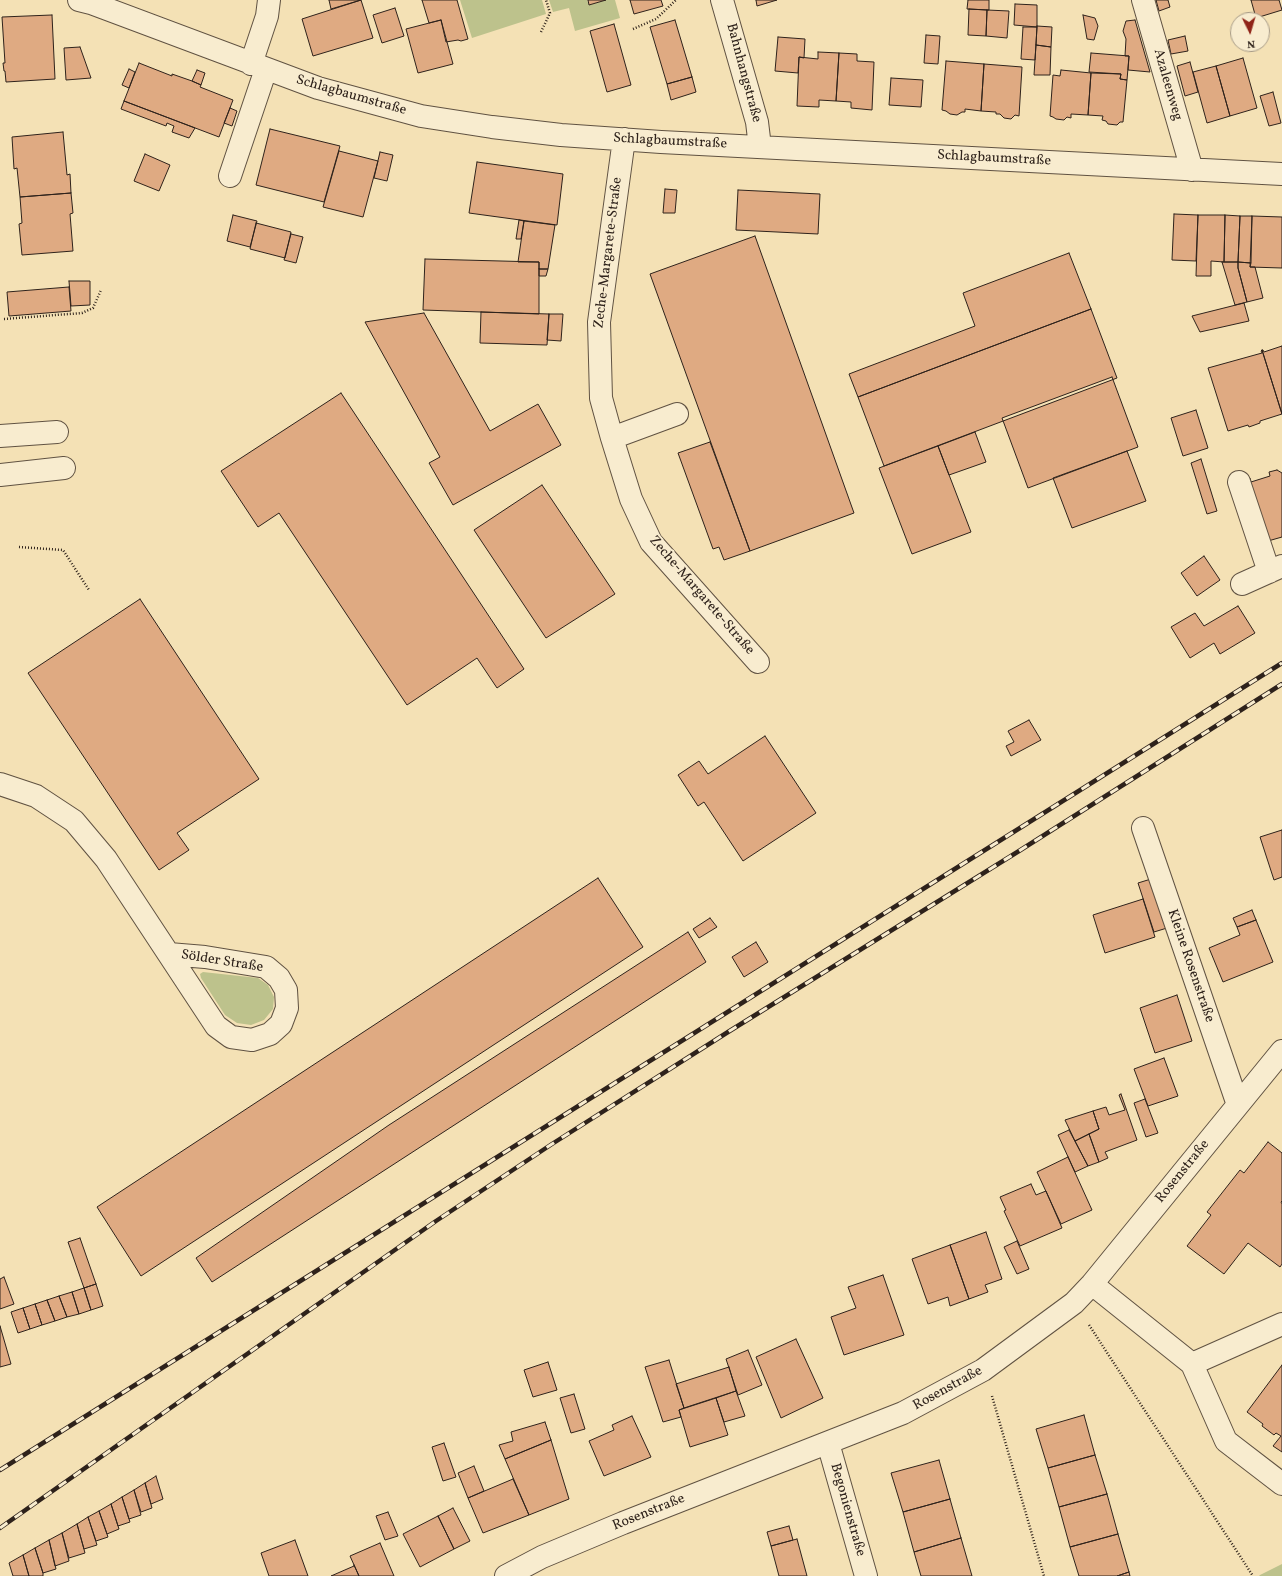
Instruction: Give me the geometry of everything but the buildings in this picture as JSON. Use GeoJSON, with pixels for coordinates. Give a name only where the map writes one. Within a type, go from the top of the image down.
{"type":"FeatureCollection","features":[{"type":"Feature","properties":{"kind":"street","name":"Schlagbaumstraße"},"geometry":{"type":"LineString","coordinates":[[79,0],[318,88],[421,116],[499,128],[624,139],[760,147],[1282,174]]}},
{"type":"Feature","properties":{"kind":"street"},"geometry":{"type":"LineString","coordinates":[[230,176],[259,67],[269,0]]}},
{"type":"Feature","properties":{"kind":"street","name":"Bahnhangstraße"},"geometry":{"type":"LineString","coordinates":[[722,0],[757,122],[760,147]]}},
{"type":"Feature","properties":{"kind":"street","name":"Azaleenweg"},"geometry":{"type":"LineString","coordinates":[[1143,0],[1192,170]]}},
{"type":"Feature","properties":{"kind":"street","name":"Zeche-Margarete-Straße"},"geometry":{"type":"LineString","coordinates":[[624,139],[598,322],[602,398],[612,438],[631,499],[651,542],[758,662]]}},
{"type":"Feature","properties":{"kind":"street"},"geometry":{"type":"LineString","coordinates":[[612,438],[677,414]]}},
{"type":"Feature","properties":{"kind":"street"},"geometry":{"type":"LineString","coordinates":[[0,436],[57,432]]}},
{"type":"Feature","properties":{"kind":"street"},"geometry":{"type":"LineString","coordinates":[[0,475],[64,468]]}},
{"type":"Feature","properties":{"kind":"street"},"geometry":{"type":"LineString","coordinates":[[1239,482],[1276,569],[1242,584]]}},
{"type":"Feature","properties":{"kind":"street","name":"Sölder Straße"},"geometry":{"type":"LineString","coordinates":[[0,784],[36,796],[74,821],[106,859],[216,1026],[231,1037],[252,1040],[270,1034],[281,1024],[287,1008],[286,990],[279,978],[266,967],[205,957],[169,954]]}},
{"type":"Feature","properties":{"kind":"street","name":"Kleine Rosenstraße"},"geometry":{"type":"LineString","coordinates":[[1143,828],[1238,1105]]}},
{"type":"Feature","properties":{"kind":"street","name":"Rosenstraße"},"geometry":{"type":"LineString","coordinates":[[506,1576],[542,1558],[623,1523],[903,1413],[983,1370],[1074,1303],[1092,1284],[1282,1051]]}},
{"type":"Feature","properties":{"kind":"street"},"geometry":{"type":"LineString","coordinates":[[1092,1284],[1192,1364],[1226,1441],[1282,1484]]}},
{"type":"Feature","properties":{"kind":"street"},"geometry":{"type":"LineString","coordinates":[[1192,1364],[1282,1324]]}},
{"type":"Feature","properties":{"kind":"street","name":"Begonienstraße"},"geometry":{"type":"LineString","coordinates":[[828,1443],[866,1576]]}},
{"type":"Feature","properties":{"kind":"path"},"geometry":{"type":"LineString","coordinates":[[541,32],[550,13],[546,0]]}},
{"type":"Feature","properties":{"kind":"path"},"geometry":{"type":"LineString","coordinates":[[633,29],[656,19],[676,0]]}},
{"type":"Feature","properties":{"kind":"path"},"geometry":{"type":"LineString","coordinates":[[4,319],[82,313],[93,308],[101,290]]}},
{"type":"Feature","properties":{"kind":"path"},"geometry":{"type":"LineString","coordinates":[[19,547],[62,550],[89,590]]}},
{"type":"Feature","properties":{"kind":"path"},"geometry":{"type":"LineString","coordinates":[[1074,1303],[1253,1576]]}},
{"type":"Feature","properties":{"kind":"path"},"geometry":{"type":"LineString","coordinates":[[983,1370],[1044,1576]]}},
{"type":"Feature","properties":{"kind":"green space"},"geometry":{"type":"Polygon","coordinates":[[[460,0],[542,0],[546,14],[472,38],[460,0]]]}},
{"type":"Feature","properties":{"kind":"green space"},"geometry":{"type":"Polygon","coordinates":[[[549,0],[587,0],[589,5],[606,0],[615,0],[620,18],[575,31],[569,8],[553,12],[549,0]]]}},
{"type":"Feature","properties":{"kind":"green space"},"geometry":{"type":"Polygon","coordinates":[[[203,972],[258,978],[268,985],[274,997],[273,1009],[264,1020],[251,1025],[237,1023],[225,1015],[201,978],[200,974],[203,972]]]}},
{"type":"Feature","properties":{"kind":"green space"},"geometry":{"type":"Polygon","coordinates":[[[1282,1564],[1282,1576],[1259,1576],[1260,1575],[1282,1564]]]}},
{"type":"Feature","properties":{"kind":"railway"},"geometry":{"type":"LineString","coordinates":[[0,1470],[1282,663]]}},
{"type":"Feature","properties":{"kind":"railway"},"geometry":{"type":"LineString","coordinates":[[0,1528],[436,1221],[552,1144],[1282,684]]}}]}
